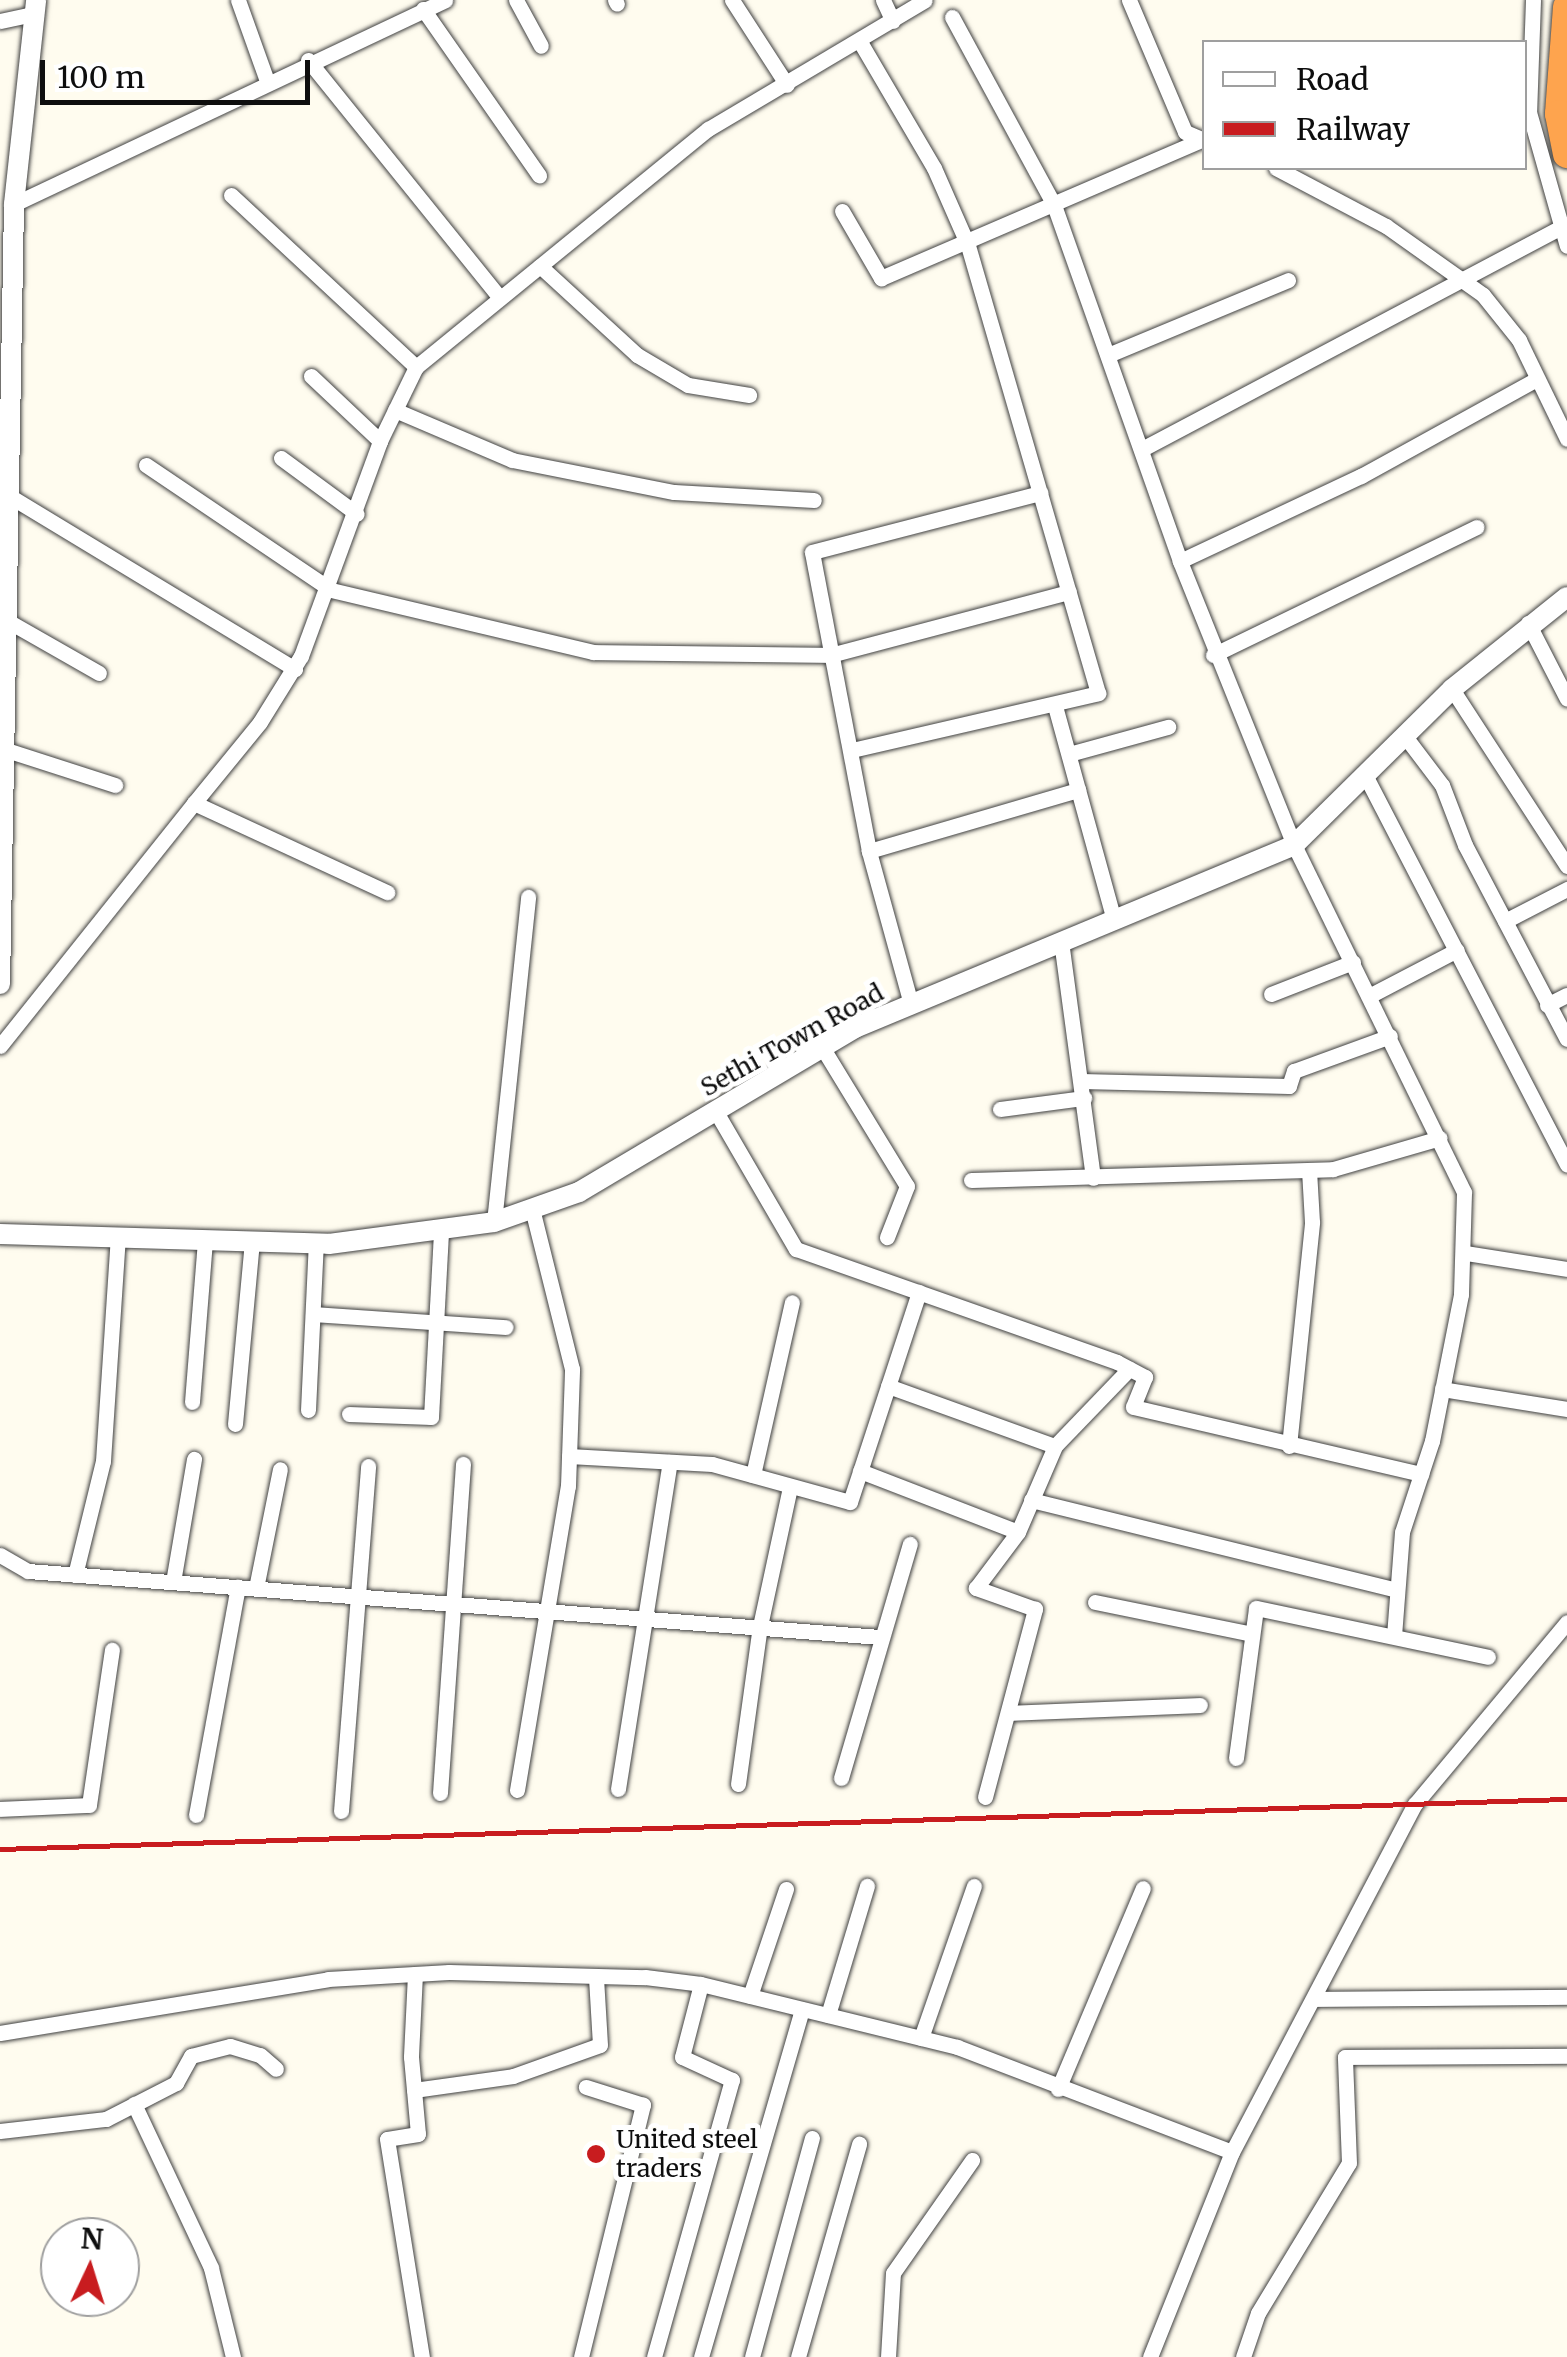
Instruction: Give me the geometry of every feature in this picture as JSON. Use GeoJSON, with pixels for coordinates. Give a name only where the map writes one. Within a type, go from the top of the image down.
{"type":"FeatureCollection","features":[{"type":"Feature","properties":{"kind":"highway"},"geometry":{"type":"LineString","coordinates":[[1567,7],[1559,114],[1567,154]]}},
{"type":"Feature","properties":{"kind":"street"},"geometry":{"type":"LineString","coordinates":[[238,0],[267,80]]}},
{"type":"Feature","properties":{"kind":"street"},"geometry":{"type":"LineString","coordinates":[[14,204],[308,60],[445,0]]}},
{"type":"Feature","properties":{"kind":"street"},"geometry":{"type":"LineString","coordinates":[[516,0],[542,46]]}},
{"type":"Feature","properties":{"kind":"street"},"geometry":{"type":"LineString","coordinates":[[732,0],[787,85]]}},
{"type":"Feature","properties":{"kind":"street"},"geometry":{"type":"LineString","coordinates":[[883,0],[893,21]]}},
{"type":"Feature","properties":{"kind":"street"},"geometry":{"type":"LineString","coordinates":[[0,1046],[194,803],[295,668],[331,590],[380,441],[416,367],[708,129],[925,0]]}},
{"type":"Feature","properties":{"kind":"street"},"geometry":{"type":"LineString","coordinates":[[1129,0],[1185,132],[1202,138]]}},
{"type":"Feature","properties":{"kind":"street"},"geometry":{"type":"LineString","coordinates":[[1532,0],[1529,112],[1567,246]]}},
{"type":"Feature","properties":{"kind":"street"},"geometry":{"type":"LineString","coordinates":[[0,21],[35,7],[14,204],[4,393],[6,494],[2,534],[6,620],[0,984]]}},
{"type":"Feature","properties":{"kind":"street"},"geometry":{"type":"LineString","coordinates":[[423,8],[539,175]]}},
{"type":"Feature","properties":{"kind":"street"},"geometry":{"type":"LineString","coordinates":[[952,17],[1054,205],[1213,654],[1294,845],[1464,1192],[1466,1253],[1442,1389],[1402,1532],[1394,1636]]}},
{"type":"Feature","properties":{"kind":"street"},"geometry":{"type":"LineString","coordinates":[[852,750],[1098,694],[968,243],[934,168],[860,42]]}},
{"type":"Feature","properties":{"kind":"street"},"geometry":{"type":"LineString","coordinates":[[308,60],[499,297]]}},
{"type":"Feature","properties":{"kind":"street"},"geometry":{"type":"LineString","coordinates":[[842,211],[881,278],[1202,140]]}},
{"type":"Feature","properties":{"kind":"street"},"geometry":{"type":"LineString","coordinates":[[1280,170],[1352,205],[1467,282],[1519,340],[1567,439]]}},
{"type":"Feature","properties":{"kind":"street"},"geometry":{"type":"LineString","coordinates":[[231,194],[416,367]]}},
{"type":"Feature","properties":{"kind":"street"},"geometry":{"type":"LineString","coordinates":[[1142,450],[1467,282],[1559,228]]}},
{"type":"Feature","properties":{"kind":"street"},"geometry":{"type":"LineString","coordinates":[[540,266],[637,355],[688,385],[749,395]]}},
{"type":"Feature","properties":{"kind":"street"},"geometry":{"type":"LineString","coordinates":[[1108,356],[1288,280]]}},
{"type":"Feature","properties":{"kind":"street"},"geometry":{"type":"LineString","coordinates":[[312,376],[380,441]]}},
{"type":"Feature","properties":{"kind":"street"},"geometry":{"type":"LineString","coordinates":[[1180,561],[1361,476],[1537,379]]}},
{"type":"Feature","properties":{"kind":"street"},"geometry":{"type":"LineString","coordinates":[[395,410],[512,460],[674,492],[814,500]]}},
{"type":"Feature","properties":{"kind":"street"},"geometry":{"type":"LineString","coordinates":[[281,458],[357,514]]}},
{"type":"Feature","properties":{"kind":"street"},"geometry":{"type":"LineString","coordinates":[[146,466],[331,590],[593,652],[830,655],[1069,592]]}},
{"type":"Feature","properties":{"kind":"street"},"geometry":{"type":"LineString","coordinates":[[6,494],[295,668]]}},
{"type":"Feature","properties":{"kind":"street"},"geometry":{"type":"LineString","coordinates":[[911,1004],[869,851],[812,552],[1040,494]]}},
{"type":"Feature","properties":{"kind":"street"},"geometry":{"type":"LineString","coordinates":[[1213,654],[1477,527]]}},
{"type":"Feature","properties":{"kind":"street","name":"Sethi Town Road"},"geometry":{"type":"LineString","coordinates":[[0,1234],[316,1243],[441,1232],[494,1222],[579,1192],[822,1047],[911,1004],[1294,845],[1452,689],[1567,596]]}},
{"type":"Feature","properties":{"kind":"street"},"geometry":{"type":"LineString","coordinates":[[6,620],[100,673]]}},
{"type":"Feature","properties":{"kind":"street"},"geometry":{"type":"LineString","coordinates":[[1528,624],[1567,700]]}},
{"type":"Feature","properties":{"kind":"street"},"geometry":{"type":"LineString","coordinates":[[1452,689],[1567,866]]}},
{"type":"Feature","properties":{"kind":"street"},"geometry":{"type":"LineString","coordinates":[[1055,706],[1114,920]]}},
{"type":"Feature","properties":{"kind":"street"},"geometry":{"type":"LineString","coordinates":[[1068,754],[1168,727]]}},
{"type":"Feature","properties":{"kind":"street"},"geometry":{"type":"LineString","coordinates":[[1404,735],[1442,785],[1505,922],[1567,1038]]}},
{"type":"Feature","properties":{"kind":"street"},"geometry":{"type":"LineString","coordinates":[[2,749],[115,786]]}},
{"type":"Feature","properties":{"kind":"street"},"geometry":{"type":"LineString","coordinates":[[1364,773],[1567,1164]]}},
{"type":"Feature","properties":{"kind":"street"},"geometry":{"type":"LineString","coordinates":[[869,851],[1078,790]]}},
{"type":"Feature","properties":{"kind":"street"},"geometry":{"type":"LineString","coordinates":[[194,803],[387,892]]}},
{"type":"Feature","properties":{"kind":"street"},"geometry":{"type":"LineString","coordinates":[[1505,922],[1567,889]]}},
{"type":"Feature","properties":{"kind":"street"},"geometry":{"type":"LineString","coordinates":[[494,1222],[528,897]]}},
{"type":"Feature","properties":{"kind":"street"},"geometry":{"type":"LineString","coordinates":[[1061,940],[1093,1178]]}},
{"type":"Feature","properties":{"kind":"street"},"geometry":{"type":"LineString","coordinates":[[1370,996],[1457,950]]}},
{"type":"Feature","properties":{"kind":"street"},"geometry":{"type":"LineString","coordinates":[[1272,994],[1353,962]]}},
{"type":"Feature","properties":{"kind":"street"},"geometry":{"type":"LineString","coordinates":[[1548,1005],[1567,995]]}},
{"type":"Feature","properties":{"kind":"street"},"geometry":{"type":"LineString","coordinates":[[1000,1108],[1082,1090],[1289,1086],[1294,1071],[1390,1036]]}},
{"type":"Feature","properties":{"kind":"street"},"geometry":{"type":"LineString","coordinates":[[822,1047],[907,1186],[887,1237]]}},
{"type":"Feature","properties":{"kind":"street"},"geometry":{"type":"LineString","coordinates":[[715,1110],[796,1249],[1130,1368],[1145,1376],[1133,1407],[1421,1474]]}},
{"type":"Feature","properties":{"kind":"street"},"geometry":{"type":"LineString","coordinates":[[971,1180],[1309,1170],[1440,1138]]}},
{"type":"Feature","properties":{"kind":"street"},"geometry":{"type":"LineString","coordinates":[[1289,1446],[1312,1222],[1309,1170]]}},
{"type":"Feature","properties":{"kind":"street"},"geometry":{"type":"LineString","coordinates":[[517,1790],[550,1611],[569,1456],[572,1369],[532,1209]]}},
{"type":"Feature","properties":{"kind":"street"},"geometry":{"type":"LineString","coordinates":[[349,1414],[431,1417],[441,1232]]}},
{"type":"Feature","properties":{"kind":"street"},"geometry":{"type":"LineString","coordinates":[[75,1575],[103,1460],[118,1238]]}},
{"type":"Feature","properties":{"kind":"street"},"geometry":{"type":"LineString","coordinates":[[192,1402],[205,1240]]}},
{"type":"Feature","properties":{"kind":"street"},"geometry":{"type":"LineString","coordinates":[[235,1424],[252,1241]]}},
{"type":"Feature","properties":{"kind":"street"},"geometry":{"type":"LineString","coordinates":[[308,1410],[316,1243]]}},
{"type":"Feature","properties":{"kind":"street"},"geometry":{"type":"LineString","coordinates":[[1466,1253],[1567,1269]]}},
{"type":"Feature","properties":{"kind":"street"},"geometry":{"type":"LineString","coordinates":[[569,1456],[670,1462],[753,1475],[850,1502],[919,1292]]}},
{"type":"Feature","properties":{"kind":"street"},"geometry":{"type":"LineString","coordinates":[[753,1475],[792,1302]]}},
{"type":"Feature","properties":{"kind":"street"},"geometry":{"type":"LineString","coordinates":[[313,1314],[506,1327]]}},
{"type":"Feature","properties":{"kind":"street"},"geometry":{"type":"LineString","coordinates":[[984,1796],[1035,1609],[976,1588],[1018,1532],[1055,1446],[1130,1368]]}},
{"type":"Feature","properties":{"kind":"street"},"geometry":{"type":"LineString","coordinates":[[888,1386],[1055,1446]]}},
{"type":"Feature","properties":{"kind":"street"},"geometry":{"type":"LineString","coordinates":[[1442,1389],[1567,1409]]}},
{"type":"Feature","properties":{"kind":"street"},"geometry":{"type":"LineString","coordinates":[[173,1582],[194,1458]]}},
{"type":"Feature","properties":{"kind":"street"},"geometry":{"type":"LineString","coordinates":[[618,1789],[670,1462]]}},
{"type":"Feature","properties":{"kind":"street"},"geometry":{"type":"LineString","coordinates":[[440,1793],[450,1602],[463,1464]]}},
{"type":"Feature","properties":{"kind":"street"},"geometry":{"type":"LineString","coordinates":[[341,1811],[368,1466]]}},
{"type":"Feature","properties":{"kind":"street"},"geometry":{"type":"LineString","coordinates":[[256,1588],[280,1469]]}},
{"type":"Feature","properties":{"kind":"street"},"geometry":{"type":"LineString","coordinates":[[860,1472],[1018,1532]]}},
{"type":"Feature","properties":{"kind":"street"},"geometry":{"type":"LineString","coordinates":[[738,1784],[760,1626],[790,1487]]}},
{"type":"Feature","properties":{"kind":"street"},"geometry":{"type":"LineString","coordinates":[[1031,1500],[1398,1590]]}},
{"type":"Feature","properties":{"kind":"street"},"geometry":{"type":"LineString","coordinates":[[841,1778],[910,1544]]}},
{"type":"Feature","properties":{"kind":"street"},"geometry":{"type":"LineString","coordinates":[[0,1555],[28,1571],[880,1636]]}},
{"type":"Feature","properties":{"kind":"street"},"geometry":{"type":"LineString","coordinates":[[196,1815],[238,1586]]}},
{"type":"Feature","properties":{"kind":"street"},"geometry":{"type":"LineString","coordinates":[[1095,1602],[1252,1634]]}},
{"type":"Feature","properties":{"kind":"street"},"geometry":{"type":"LineString","coordinates":[[1236,1758],[1256,1608],[1488,1656]]}},
{"type":"Feature","properties":{"kind":"street"},"geometry":{"type":"LineString","coordinates":[[1150,2357],[1232,2152],[1414,1804],[1567,1622]]}},
{"type":"Feature","properties":{"kind":"street"},"geometry":{"type":"LineString","coordinates":[[0,1809],[89,1804],[112,1650]]}},
{"type":"Feature","properties":{"kind":"street"},"geometry":{"type":"LineString","coordinates":[[1008,1714],[1200,1705]]}},
{"type":"Feature","properties":{"kind":"street"},"geometry":{"type":"LineString","coordinates":[[828,2015],[867,1886]]}},
{"type":"Feature","properties":{"kind":"street"},"geometry":{"type":"LineString","coordinates":[[921,2038],[974,1886]]}},
{"type":"Feature","properties":{"kind":"street"},"geometry":{"type":"LineString","coordinates":[[1058,2089],[1144,1888]]}},
{"type":"Feature","properties":{"kind":"street"},"geometry":{"type":"LineString","coordinates":[[750,1996],[786,1889]]}},
{"type":"Feature","properties":{"kind":"street"},"geometry":{"type":"LineString","coordinates":[[0,2033],[328,1979],[415,1974],[596,1977],[701,1984],[921,2038],[1232,2152]]}},
{"type":"Feature","properties":{"kind":"street"},"geometry":{"type":"LineString","coordinates":[[415,1974],[414,2090],[418,2134],[386,2139],[422,2357]]}},
{"type":"Feature","properties":{"kind":"street"},"geometry":{"type":"LineString","coordinates":[[414,2090],[512,2076],[600,2045],[596,1977]]}},
{"type":"Feature","properties":{"kind":"street"},"geometry":{"type":"LineString","coordinates":[[654,2357],[732,2080],[682,2057],[701,1984]]}},
{"type":"Feature","properties":{"kind":"street"},"geometry":{"type":"LineString","coordinates":[[1314,1999],[1567,1996]]}},
{"type":"Feature","properties":{"kind":"street"},"geometry":{"type":"LineString","coordinates":[[701,2357],[802,2008]]}},
{"type":"Feature","properties":{"kind":"street"},"geometry":{"type":"LineString","coordinates":[[0,2131],[106,2118],[176,2082],[191,2056],[230,2046],[260,2055],[276,2069]]}},
{"type":"Feature","properties":{"kind":"street"},"geometry":{"type":"LineString","coordinates":[[1243,2357],[1258,2313],[1349,2162],[1345,2057],[1567,2056]]}},
{"type":"Feature","properties":{"kind":"street"},"geometry":{"type":"LineString","coordinates":[[581,2357],[643,2105],[586,2087]]}},
{"type":"Feature","properties":{"kind":"street"},"geometry":{"type":"LineString","coordinates":[[134,2104],[211,2268],[233,2357]]}},
{"type":"Feature","properties":{"kind":"street"},"geometry":{"type":"LineString","coordinates":[[752,2357],[812,2138]]}},
{"type":"Feature","properties":{"kind":"street"},"geometry":{"type":"LineString","coordinates":[[798,2357],[859,2144]]}},
{"type":"Feature","properties":{"kind":"street"},"geometry":{"type":"LineString","coordinates":[[888,2357],[893,2274],[972,2160]]}},
{"type":"Feature","properties":{"kind":"railway"},"geometry":{"type":"LineString","coordinates":[[0,1849],[1567,1799]]}},
{"type":"Feature","properties":{"kind":"place","name":"United steel traders"},"geometry":{"type":"Point","coordinates":[596,2154]}}]}
